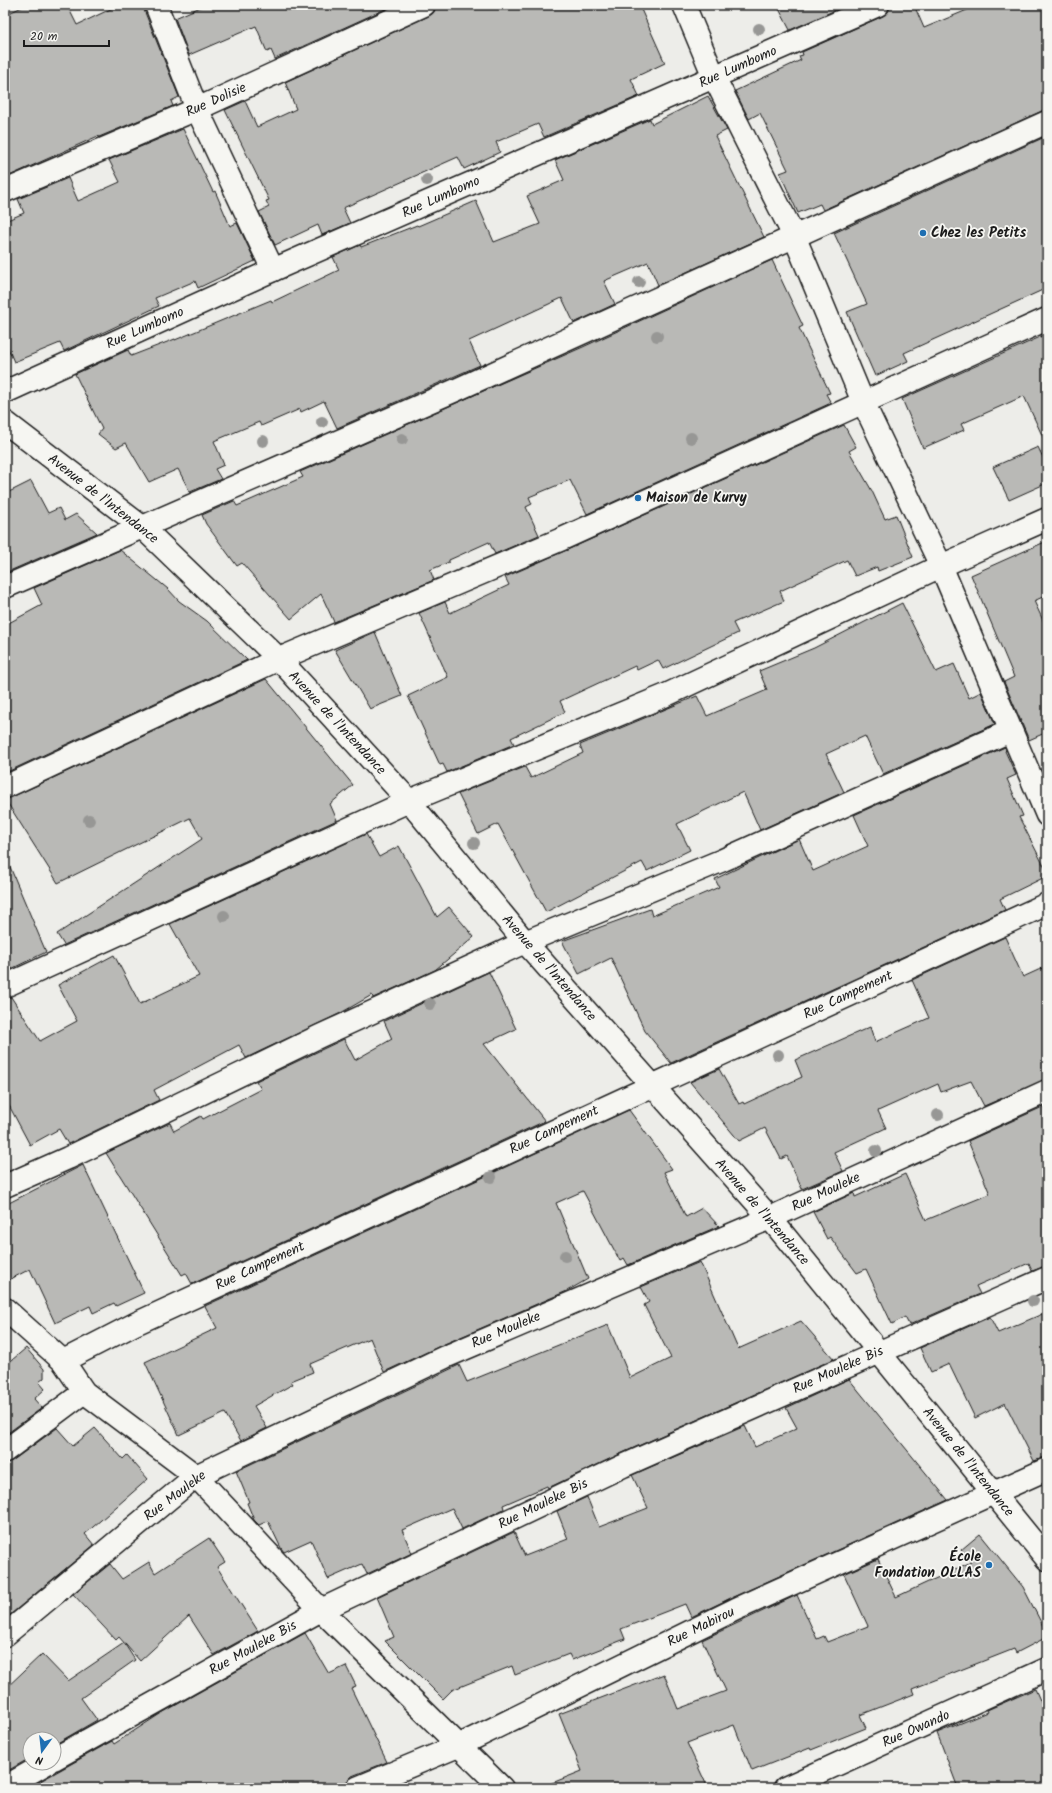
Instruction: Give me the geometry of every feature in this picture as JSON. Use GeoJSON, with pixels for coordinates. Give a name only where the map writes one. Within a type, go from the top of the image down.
{"type":"FeatureCollection","features":[{"type":"Feature","properties":{"kind":"street"},"geometry":{"type":"LineString","coordinates":[[156,5],[197,109],[273,270]]}},
{"type":"Feature","properties":{"kind":"street","name":"Rue Dolisie"},"geometry":{"type":"LineString","coordinates":[[5,192],[197,109],[424,5]]}},
{"type":"Feature","properties":{"kind":"street"},"geometry":{"type":"LineString","coordinates":[[684,5],[714,77],[795,238],[863,402],[941,566],[1047,815]]}},
{"type":"Feature","properties":{"kind":"street","name":"Rue Lumbomo"},"geometry":{"type":"LineString","coordinates":[[5,392],[273,270],[878,5]]}},
{"type":"Feature","properties":{"kind":"street"},"geometry":{"type":"LineString","coordinates":[[5,587],[456,390],[795,238],[1047,122]]}},
{"type":"Feature","properties":{"kind":"street"},"geometry":{"type":"LineString","coordinates":[[5,787],[278,659],[562,539],[1047,319]]}},
{"type":"Feature","properties":{"kind":"street","name":"Avenue de l'Intendance"},"geometry":{"type":"LineString","coordinates":[[5,422],[142,527],[278,659],[409,801],[525,942],[770,1218],[1047,1559]]}},
{"type":"Feature","properties":{"kind":"street"},"geometry":{"type":"LineString","coordinates":[[5,986],[409,801],[664,696],[941,566],[1047,519]]}},
{"type":"Feature","properties":{"kind":"street"},"geometry":{"type":"LineString","coordinates":[[5,1186],[68,1158],[320,1036],[525,942],[723,860],[1010,731]]}},
{"type":"Feature","properties":{"kind":"street","name":"Rue Campement"},"geometry":{"type":"LineString","coordinates":[[63,1361],[135,1324],[651,1085],[1047,904]]}},
{"type":"Feature","properties":{"kind":"street","name":"Rue Mouleke"},"geometry":{"type":"LineString","coordinates":[[5,1635],[196,1476],[445,1356],[770,1218],[1047,1091]]}},
{"type":"Feature","properties":{"kind":"street","name":"Rue Mouleke Bis"},"geometry":{"type":"LineString","coordinates":[[62,1755],[321,1610],[623,1466],[1047,1278]]}},
{"type":"Feature","properties":{"kind":"street"},"geometry":{"type":"LineString","coordinates":[[5,1309],[63,1361],[84,1392],[196,1476],[321,1610],[502,1788]]}},
{"type":"Feature","properties":{"kind":"street"},"geometry":{"type":"LineString","coordinates":[[5,1451],[84,1392]]}},
{"type":"Feature","properties":{"kind":"street","name":"Rue Mabirou"},"geometry":{"type":"LineString","coordinates":[[357,1788],[458,1746],[736,1610],[1047,1469]]}},
{"type":"Feature","properties":{"kind":"street","name":"Rue Owando"},"geometry":{"type":"LineString","coordinates":[[785,1788],[1047,1669]]}},
{"type":"Feature","properties":{"kind":"street"},"geometry":{"type":"LineString","coordinates":[[5,1787],[33,1771]]}},
{"type":"Feature","properties":{"kind":"building"},"geometry":{"type":"Polygon","coordinates":[[[26,5],[67,5],[77,25],[119,5],[142,5],[179,97],[171,101],[173,106],[99,137],[98,136],[7,177],[5,172],[5,15],[26,5]]]}},
{"type":"Feature","properties":{"kind":"building"},"geometry":{"type":"Polygon","coordinates":[[[205,5],[394,5],[275,59],[271,50],[267,52],[256,26],[189,55],[175,18],[205,5]]]}},
{"type":"Feature","properties":{"kind":"building"},"geometry":{"type":"Polygon","coordinates":[[[436,5],[639,5],[665,63],[631,79],[639,96],[544,137],[538,124],[496,142],[500,152],[464,169],[458,157],[343,208],[350,223],[322,235],[318,225],[275,245],[259,212],[269,207],[266,201],[269,200],[225,110],[245,101],[257,127],[296,109],[285,82],[429,16],[434,12],[436,5]]]}},
{"type":"Feature","properties":{"kind":"building"},"geometry":{"type":"Polygon","coordinates":[[[777,5],[847,5],[790,30],[777,5]]]}},
{"type":"Feature","properties":{"kind":"building"},"geometry":{"type":"Polygon","coordinates":[[[890,5],[914,5],[924,28],[979,5],[1047,5],[1047,110],[823,210],[820,204],[798,213],[780,173],[788,170],[760,113],[749,119],[735,91],[801,60],[799,56],[803,55],[802,52],[883,16],[888,12],[890,5]]]}},
{"type":"Feature","properties":{"kind":"building"},"geometry":{"type":"Polygon","coordinates":[[[708,96],[727,130],[715,136],[764,237],[658,285],[648,262],[604,281],[615,304],[574,323],[562,298],[469,341],[480,365],[337,428],[324,401],[301,412],[300,409],[261,426],[259,422],[214,441],[224,465],[215,469],[221,479],[190,492],[178,469],[149,482],[126,443],[116,448],[98,434],[102,429],[75,374],[128,350],[131,356],[175,340],[271,300],[272,302],[339,270],[333,257],[360,245],[361,247],[417,225],[418,226],[476,201],[494,242],[540,224],[527,196],[564,180],[555,160],[650,119],[652,124],[708,96]]]}},
{"type":"Feature","properties":{"kind":"building"},"geometry":{"type":"Polygon","coordinates":[[[183,129],[213,192],[215,191],[230,226],[237,223],[255,261],[198,288],[195,281],[155,298],[159,306],[64,351],[60,343],[14,362],[5,341],[5,221],[24,213],[18,199],[68,178],[78,201],[120,182],[109,160],[183,129]]]}},
{"type":"Feature","properties":{"kind":"building"},"geometry":{"type":"Polygon","coordinates":[[[1047,136],[1047,288],[904,353],[908,361],[875,376],[847,312],[867,304],[834,233],[1047,136]]]}},
{"type":"Feature","properties":{"kind":"building"},"geometry":{"type":"Polygon","coordinates":[[[772,260],[803,326],[799,328],[830,393],[826,394],[831,403],[587,514],[570,480],[529,497],[532,504],[526,507],[539,535],[495,554],[489,542],[430,570],[434,580],[334,622],[321,594],[291,619],[242,563],[237,566],[206,524],[202,515],[234,501],[237,506],[303,477],[300,472],[583,347],[772,260]]]}},
{"type":"Feature","properties":{"kind":"building"},"geometry":{"type":"Polygon","coordinates":[[[1047,334],[1047,446],[1024,396],[961,424],[964,430],[923,448],[902,399],[1047,334]]]}},
{"type":"Feature","properties":{"kind":"building"},"geometry":{"type":"Polygon","coordinates":[[[844,425],[856,447],[849,451],[872,491],[885,519],[896,515],[913,557],[878,571],[877,567],[855,576],[847,560],[780,591],[784,601],[733,623],[738,633],[663,669],[658,660],[637,670],[635,666],[560,701],[565,712],[511,738],[514,744],[447,772],[443,764],[440,765],[408,696],[448,677],[419,613],[445,602],[450,613],[509,585],[505,577],[844,425]]]}},
{"type":"Feature","properties":{"kind":"building"},"geometry":{"type":"Polygon","coordinates":[[[1038,447],[1047,466],[1047,483],[1009,500],[993,467],[1038,447]]]}},
{"type":"Feature","properties":{"kind":"building"},"geometry":{"type":"Polygon","coordinates":[[[31,481],[48,513],[59,508],[65,520],[76,514],[97,533],[5,573],[5,494],[31,481]]]}},
{"type":"Feature","properties":{"kind":"building"},"geometry":{"type":"Polygon","coordinates":[[[1047,541],[1047,595],[1034,601],[1047,629],[1047,732],[1029,740],[1004,682],[1014,677],[971,575],[1047,541]]]}},
{"type":"Feature","properties":{"kind":"building"},"geometry":{"type":"Polygon","coordinates":[[[120,550],[168,589],[179,601],[207,621],[247,660],[5,773],[5,625],[42,605],[34,588],[120,550]]]}},
{"type":"Feature","properties":{"kind":"building"},"geometry":{"type":"Polygon","coordinates":[[[902,603],[936,672],[954,664],[969,698],[981,692],[995,724],[883,774],[865,736],[826,754],[844,792],[760,830],[743,792],[677,824],[690,850],[647,871],[642,862],[546,912],[498,824],[478,834],[458,794],[525,767],[531,778],[583,753],[580,745],[697,696],[707,716],[767,690],[759,671],[814,648],[902,603]]]}},
{"type":"Feature","properties":{"kind":"building"},"geometry":{"type":"Polygon","coordinates":[[[375,632],[402,696],[370,709],[335,650],[375,632]]]}},
{"type":"Feature","properties":{"kind":"building"},"geometry":{"type":"Polygon","coordinates":[[[266,679],[353,785],[330,804],[337,820],[64,945],[57,934],[202,839],[190,818],[58,883],[5,799],[266,679]]]}},
{"type":"Feature","properties":{"kind":"building"},"geometry":{"type":"Polygon","coordinates":[[[1005,747],[1005,751],[1016,775],[1007,779],[1023,816],[1019,817],[1047,872],[1047,876],[1000,899],[1005,910],[671,1063],[645,1031],[611,958],[579,974],[562,941],[650,909],[652,916],[719,887],[715,879],[799,839],[813,871],[868,846],[854,815],[1005,747]]]}},
{"type":"Feature","properties":{"kind":"building"},"geometry":{"type":"Polygon","coordinates":[[[366,834],[379,857],[399,846],[437,917],[449,907],[474,937],[435,970],[373,998],[372,995],[339,1014],[246,1058],[239,1045],[154,1090],[159,1100],[68,1144],[59,1129],[30,1145],[5,1098],[5,998],[11,997],[40,1041],[77,1021],[58,985],[114,955],[140,1004],[199,976],[170,924],[366,834]]]}},
{"type":"Feature","properties":{"kind":"building"},"geometry":{"type":"Polygon","coordinates":[[[5,855],[46,952],[5,972],[5,855]]]}},
{"type":"Feature","properties":{"kind":"building"},"geometry":{"type":"Polygon","coordinates":[[[1005,937],[1023,977],[1047,966],[1047,1079],[984,1106],[971,1081],[941,1092],[938,1084],[878,1111],[886,1128],[834,1152],[843,1171],[802,1189],[787,1156],[781,1159],[765,1128],[739,1141],[690,1082],[719,1069],[739,1104],[743,1102],[744,1104],[802,1077],[795,1060],[870,1027],[875,1042],[929,1018],[912,980],[1005,937]]]}},
{"type":"Feature","properties":{"kind":"building"},"geometry":{"type":"Polygon","coordinates":[[[489,972],[516,1029],[484,1044],[545,1121],[192,1284],[186,1273],[182,1275],[106,1153],[170,1123],[174,1131],[201,1116],[203,1119],[261,1089],[256,1081],[344,1039],[355,1060],[392,1039],[384,1021],[489,972]]]}},
{"type":"Feature","properties":{"kind":"building"},"geometry":{"type":"Polygon","coordinates":[[[1047,1105],[1047,1266],[1032,1271],[1029,1263],[976,1286],[980,1294],[909,1325],[905,1317],[892,1324],[866,1269],[857,1273],[830,1237],[827,1239],[813,1212],[854,1193],[855,1197],[905,1174],[926,1220],[990,1194],[968,1141],[1047,1105]]]}},
{"type":"Feature","properties":{"kind":"building"},"geometry":{"type":"Polygon","coordinates":[[[629,1110],[672,1169],[664,1172],[686,1217],[702,1208],[719,1226],[628,1265],[624,1258],[620,1261],[583,1191],[556,1203],[588,1279],[567,1291],[384,1372],[370,1338],[310,1364],[313,1372],[291,1381],[293,1384],[254,1406],[267,1428],[241,1441],[225,1413],[179,1435],[145,1362],[217,1328],[205,1306],[629,1110]]]}},
{"type":"Feature","properties":{"kind":"building"},"geometry":{"type":"Polygon","coordinates":[[[83,1165],[144,1293],[116,1306],[114,1303],[93,1313],[90,1306],[55,1323],[30,1269],[5,1282],[5,1205],[83,1165]]]}},
{"type":"Feature","properties":{"kind":"building"},"geometry":{"type":"Polygon","coordinates":[[[700,1262],[738,1349],[801,1321],[834,1359],[618,1455],[548,1488],[547,1486],[503,1505],[504,1509],[462,1529],[452,1508],[402,1530],[412,1553],[367,1574],[362,1564],[328,1579],[311,1540],[284,1552],[268,1521],[259,1525],[254,1520],[247,1503],[249,1502],[236,1471],[459,1365],[467,1382],[608,1325],[630,1378],[671,1358],[644,1305],[649,1302],[641,1287],[700,1262]]]}},
{"type":"Feature","properties":{"kind":"building"},"geometry":{"type":"Polygon","coordinates":[[[1047,1312],[1047,1457],[1034,1461],[1005,1403],[975,1418],[949,1364],[931,1372],[920,1348],[990,1317],[998,1333],[1047,1312]]]}},
{"type":"Feature","properties":{"kind":"building"},"geometry":{"type":"Polygon","coordinates":[[[26,1348],[44,1369],[44,1378],[39,1382],[45,1389],[34,1399],[42,1408],[5,1435],[5,1366],[26,1348]]]}},
{"type":"Feature","properties":{"kind":"building"},"geometry":{"type":"Polygon","coordinates":[[[849,1379],[948,1500],[691,1617],[685,1604],[621,1629],[625,1639],[572,1660],[569,1654],[515,1675],[512,1666],[452,1690],[443,1699],[385,1641],[394,1637],[377,1597],[514,1532],[525,1556],[568,1539],[557,1511],[587,1497],[599,1527],[648,1508],[632,1475],[745,1426],[755,1447],[797,1428],[786,1408],[849,1379]]]}},
{"type":"Feature","properties":{"kind":"building"},"geometry":{"type":"Polygon","coordinates":[[[57,1428],[73,1446],[95,1428],[123,1459],[127,1455],[148,1479],[85,1534],[94,1545],[5,1619],[5,1463],[12,1461],[57,1428]]]}},
{"type":"Feature","properties":{"kind":"building"},"geometry":{"type":"Polygon","coordinates":[[[980,1534],[1023,1587],[1047,1634],[1047,1637],[1016,1653],[1014,1649],[912,1689],[914,1694],[860,1715],[866,1728],[752,1771],[734,1725],[687,1743],[708,1788],[542,1788],[582,1771],[559,1714],[664,1674],[678,1709],[726,1691],[702,1640],[797,1595],[817,1639],[824,1636],[827,1642],[868,1626],[844,1574],[878,1559],[896,1597],[971,1562],[961,1550],[980,1534]]]}},
{"type":"Feature","properties":{"kind":"building"},"geometry":{"type":"Polygon","coordinates":[[[209,1538],[225,1562],[217,1567],[258,1631],[214,1655],[189,1616],[140,1661],[119,1637],[116,1640],[73,1594],[110,1564],[122,1579],[149,1562],[155,1573],[209,1538]]]}},
{"type":"Feature","properties":{"kind":"building"},"geometry":{"type":"Polygon","coordinates":[[[305,1633],[329,1674],[346,1666],[356,1686],[351,1688],[387,1762],[352,1776],[346,1784],[337,1788],[28,1788],[58,1771],[62,1771],[62,1769],[112,1741],[114,1744],[160,1714],[305,1633]]]}},
{"type":"Feature","properties":{"kind":"building"},"geometry":{"type":"Polygon","coordinates":[[[124,1643],[135,1660],[81,1698],[97,1720],[62,1740],[62,1731],[22,1731],[22,1763],[9,1770],[5,1766],[5,1689],[42,1654],[68,1681],[124,1643]]]}},
{"type":"Feature","properties":{"kind":"building"},"geometry":{"type":"Polygon","coordinates":[[[1035,1689],[1047,1716],[1047,1788],[958,1788],[937,1733],[988,1712],[987,1710],[1035,1689]]]}},
{"type":"Feature","properties":{"kind":"place","name":"Chez les Petits"},"geometry":{"type":"Point","coordinates":[923,233]}},
{"type":"Feature","properties":{"kind":"place","name":"Maison de Kurvy"},"geometry":{"type":"Point","coordinates":[638,498]}},
{"type":"Feature","properties":{"kind":"place","name":"École Fondation OLLAS"},"geometry":{"type":"Point","coordinates":[989,1565]}}]}
